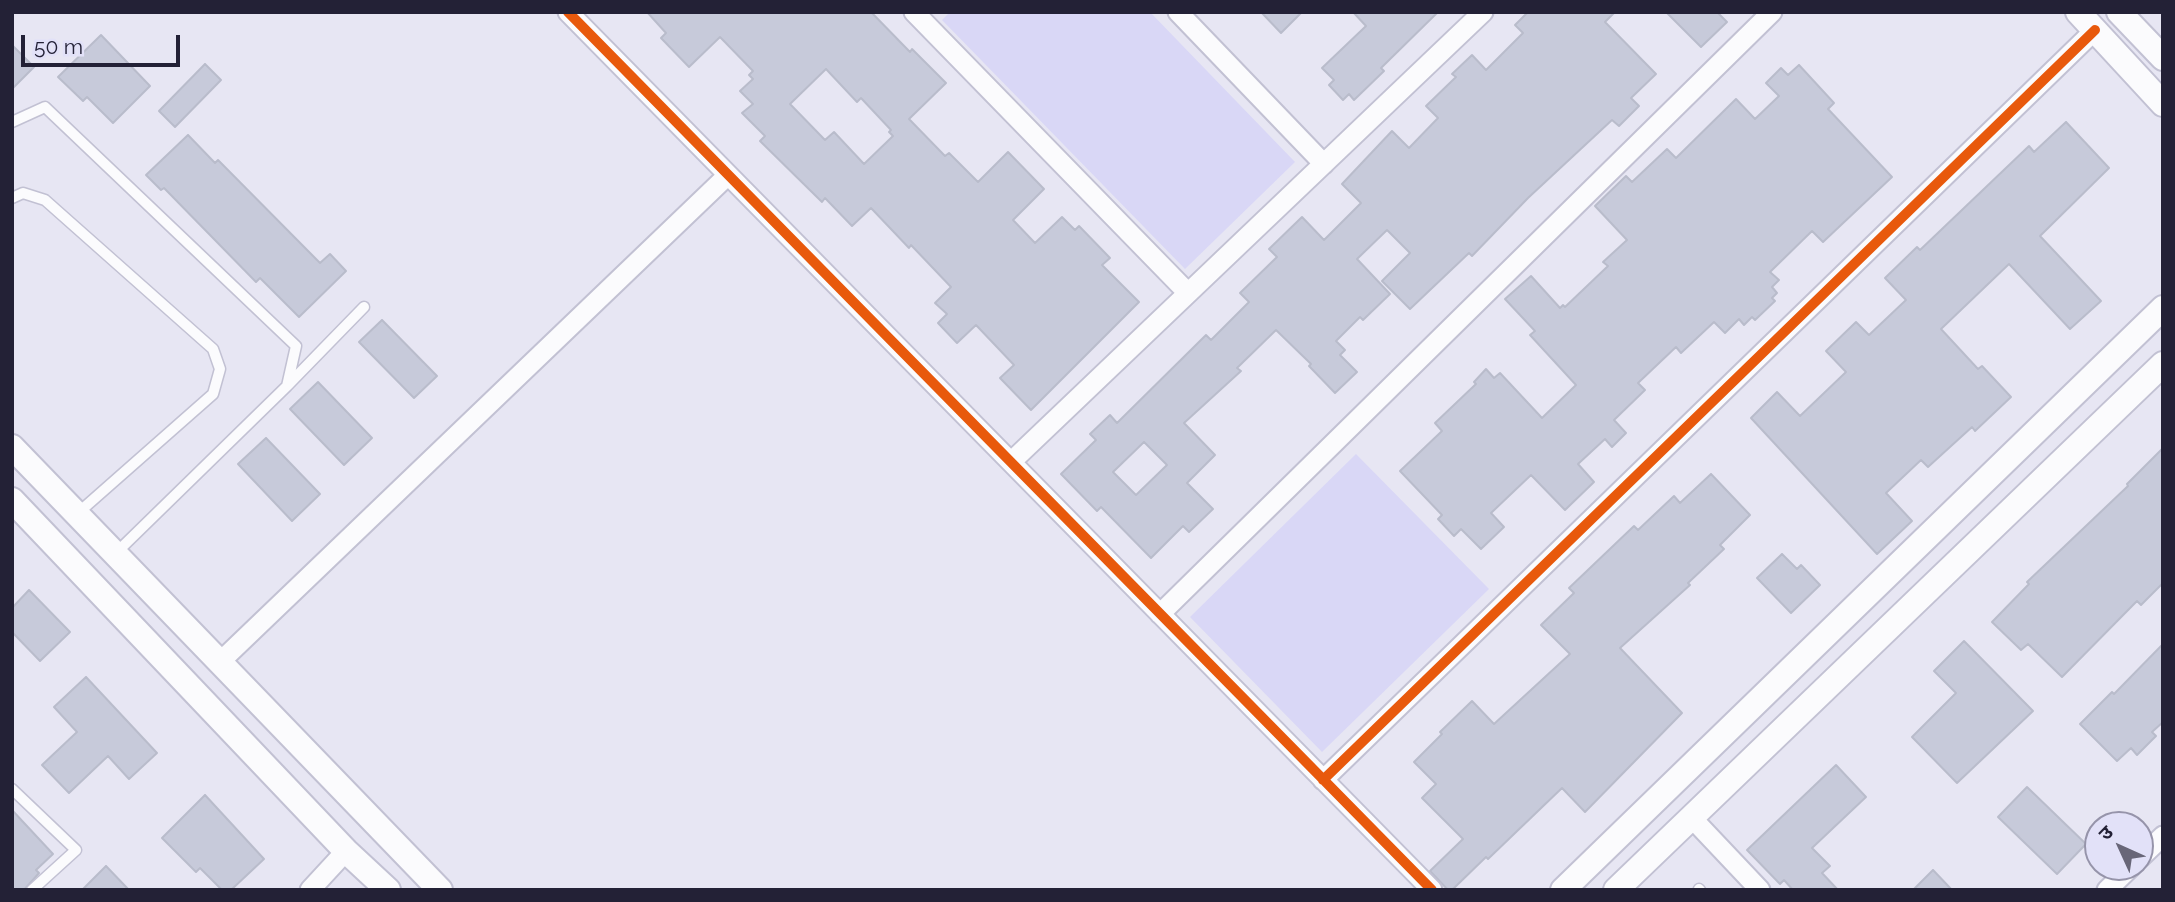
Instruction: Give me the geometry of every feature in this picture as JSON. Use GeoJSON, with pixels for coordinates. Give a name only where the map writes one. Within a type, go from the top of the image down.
{"type":"FeatureCollection","features":[{"type":"Feature","properties":{"kind":"street"},"geometry":{"type":"LineString","coordinates":[[568,12],[1432,890]]}},
{"type":"Feature","properties":{"kind":"street"},"geometry":{"type":"LineString","coordinates":[[1178,12],[1324,164]]}},
{"type":"Feature","properties":{"kind":"street"},"geometry":{"type":"LineString","coordinates":[[1011,462],[1483,12]]}},
{"type":"Feature","properties":{"kind":"street"},"geometry":{"type":"LineString","coordinates":[[1160,614],[1772,12]]}},
{"type":"Feature","properties":{"kind":"street"},"geometry":{"type":"LineString","coordinates":[[2119,12],[2163,58]]}},
{"type":"Feature","properties":{"kind":"street"},"geometry":{"type":"LineString","coordinates":[[918,14],[1188,293]]}},
{"type":"Feature","properties":{"kind":"street"},"geometry":{"type":"LineString","coordinates":[[1324,780],[2086,21],[2163,104]]}},
{"type":"Feature","properties":{"kind":"street"},"geometry":{"type":"LineString","coordinates":[[221,661],[728,175]]}},
{"type":"Feature","properties":{"kind":"street"},"geometry":{"type":"LineString","coordinates":[[1563,890],[2163,308]]}},
{"type":"Feature","properties":{"kind":"street"},"geometry":{"type":"LineString","coordinates":[[1616,890],[2163,364]]}},
{"type":"Feature","properties":{"kind":"street"},"geometry":{"type":"LineString","coordinates":[[12,447],[440,890]]}},
{"type":"Feature","properties":{"kind":"street"},"geometry":{"type":"LineString","coordinates":[[12,500],[346,850],[388,890]]}},
{"type":"Feature","properties":{"kind":"street"},"geometry":{"type":"LineString","coordinates":[[1691,817],[1760,890]]}},
{"type":"Feature","properties":{"kind":"street"},"geometry":{"type":"LineString","coordinates":[[310,890],[346,850]]}},
{"type":"Feature","properties":{"kind":"lane"},"geometry":{"type":"LineString","coordinates":[[12,122],[45,107],[296,346],[286,386]]}},
{"type":"Feature","properties":{"kind":"lane"},"geometry":{"type":"LineString","coordinates":[[12,198],[23,193],[45,200],[213,349],[220,369],[213,394],[78,513]]}},
{"type":"Feature","properties":{"kind":"lane"},"geometry":{"type":"LineString","coordinates":[[117,553],[364,307]]}},
{"type":"Feature","properties":{"kind":"lane"},"geometry":{"type":"LineString","coordinates":[[12,789],[76,850],[32,890]]}},
{"type":"Feature","properties":{"kind":"shaded area"},"geometry":{"type":"Polygon","coordinates":[[[950,12],[1150,12],[1295,162],[1185,269],[942,20],[950,12]]]}},
{"type":"Feature","properties":{"kind":"shaded area"},"geometry":{"type":"Polygon","coordinates":[[[1356,454],[1489,589],[1322,752],[1190,617],[1356,454]]]}},
{"type":"Feature","properties":{"kind":"building"},"geometry":{"type":"Polygon","coordinates":[[[647,12],[871,12],[910,52],[912,49],[946,83],[909,119],[945,156],[949,153],[978,182],[1008,152],[1044,189],[1013,220],[1035,243],[1062,217],[1075,230],[1079,226],[1110,258],[1102,265],[1139,302],[1031,410],[1000,378],[1014,365],[976,325],[957,343],[938,323],[947,314],[935,303],[951,287],[911,245],[909,248],[871,208],[852,226],[825,198],[822,202],[760,141],[765,136],[742,113],[753,104],[740,91],[753,79],[749,75],[753,71],[720,37],[689,67],[661,38],[666,33],[647,12]],[[826,69],[790,104],[825,140],[834,132],[864,164],[893,136],[889,132],[891,130],[861,98],[857,102],[826,69]]]}},
{"type":"Feature","properties":{"kind":"building"},"geometry":{"type":"Polygon","coordinates":[[[1261,12],[1302,12],[1281,33],[1261,12]]]}},
{"type":"Feature","properties":{"kind":"building"},"geometry":{"type":"Polygon","coordinates":[[[1353,12],[1438,12],[1381,68],[1384,71],[1354,100],[1349,94],[1343,100],[1329,85],[1334,80],[1322,68],[1366,26],[1353,12]]]}},
{"type":"Feature","properties":{"kind":"building"},"geometry":{"type":"Polygon","coordinates":[[[1528,12],[1615,12],[1605,22],[1656,74],[1631,98],[1639,106],[1619,126],[1612,120],[1528,198],[1472,256],[1469,253],[1410,309],[1382,281],[1410,253],[1387,230],[1357,259],[1390,294],[1363,320],[1360,317],[1336,341],[1345,350],[1340,355],[1357,372],[1335,393],[1309,366],[1311,364],[1276,330],[1237,368],[1241,371],[1184,423],[1215,455],[1187,483],[1213,509],[1189,532],[1183,526],[1151,558],[1101,507],[1097,511],[1061,474],[1096,440],[1090,434],[1110,415],[1117,423],[1206,335],[1211,340],[1249,302],[1240,293],[1277,257],[1269,249],[1302,217],[1324,240],[1361,203],[1342,184],[1392,131],[1409,148],[1438,118],[1426,106],[1456,77],[1452,74],[1472,55],[1486,70],[1523,33],[1515,25],[1528,12]],[[1144,442],[1113,472],[1136,495],[1167,465],[1144,442]]]}},
{"type":"Feature","properties":{"kind":"building"},"geometry":{"type":"Polygon","coordinates":[[[1666,12],[1717,12],[1727,22],[1701,47],[1666,12]]]}},
{"type":"Feature","properties":{"kind":"building"},"geometry":{"type":"Polygon","coordinates":[[[101,35],[150,86],[113,123],[87,97],[83,101],[58,77],[101,35]]]}},
{"type":"Feature","properties":{"kind":"building"},"geometry":{"type":"Polygon","coordinates":[[[12,45],[34,67],[12,89],[12,45]]]}},
{"type":"Feature","properties":{"kind":"building"},"geometry":{"type":"Polygon","coordinates":[[[205,64],[221,80],[175,127],[159,111],[205,64]]]}},
{"type":"Feature","properties":{"kind":"building"},"geometry":{"type":"Polygon","coordinates":[[[1799,65],[1834,103],[1828,109],[1892,177],[1823,242],[1812,231],[1770,272],[1779,280],[1772,287],[1777,293],[1772,298],[1775,301],[1755,320],[1752,317],[1744,325],[1739,319],[1725,333],[1714,322],[1681,353],[1676,347],[1638,383],[1645,390],[1614,420],[1626,433],[1612,447],[1605,439],[1578,464],[1594,482],[1565,510],[1531,475],[1491,513],[1504,527],[1481,549],[1461,529],[1454,536],[1438,519],[1442,515],[1400,471],[1442,431],[1435,423],[1476,384],[1474,382],[1486,369],[1494,378],[1500,373],[1542,418],[1576,385],[1530,335],[1535,331],[1505,299],[1531,276],[1560,308],[1563,305],[1565,307],[1608,266],[1603,262],[1627,240],[1595,206],[1626,176],[1632,182],[1667,149],[1676,158],[1736,99],[1755,119],[1779,96],[1766,83],[1781,68],[1788,75],[1799,65]]]}},
{"type":"Feature","properties":{"kind":"building"},"geometry":{"type":"Polygon","coordinates":[[[2066,122],[2109,168],[2040,236],[2101,301],[2070,329],[2009,264],[1941,329],[1978,369],[1982,366],[2011,397],[1975,431],[1972,427],[1928,467],[1921,460],[1886,493],[1912,521],[1877,554],[1751,418],[1777,392],[1800,416],[1846,372],[1826,351],[1856,322],[1869,335],[1906,300],[1885,278],[1917,247],[1920,250],[2029,146],[2034,152],[2066,122]]]}},
{"type":"Feature","properties":{"kind":"building"},"geometry":{"type":"Polygon","coordinates":[[[188,135],[215,163],[218,160],[320,263],[330,254],[346,271],[299,317],[260,278],[256,282],[164,188],[161,190],[146,175],[188,135]]]}},
{"type":"Feature","properties":{"kind":"building"},"geometry":{"type":"Polygon","coordinates":[[[382,320],[437,376],[414,398],[359,342],[382,320]]]}},
{"type":"Feature","properties":{"kind":"building"},"geometry":{"type":"Polygon","coordinates":[[[318,382],[372,438],[344,465],[290,409],[318,382]]]}},
{"type":"Feature","properties":{"kind":"building"},"geometry":{"type":"Polygon","coordinates":[[[266,438],[320,494],[292,521],[238,464],[266,438]]]}},
{"type":"Feature","properties":{"kind":"building"},"geometry":{"type":"Polygon","coordinates":[[[2163,448],[2163,583],[2141,605],[2137,601],[2062,677],[2028,644],[2021,650],[1992,622],[2029,584],[2027,582],[2128,486],[2163,448]]]}},
{"type":"Feature","properties":{"kind":"building"},"geometry":{"type":"Polygon","coordinates":[[[1711,474],[1750,515],[1720,545],[1724,549],[1688,583],[1690,585],[1620,648],[1682,713],[1585,812],[1562,788],[1488,859],[1486,857],[1452,890],[1448,890],[1430,871],[1463,839],[1422,798],[1436,784],[1414,762],[1472,701],[1494,724],[1570,654],[1541,625],[1574,593],[1569,588],[1634,526],[1638,530],[1674,496],[1680,503],[1711,474]]]}},
{"type":"Feature","properties":{"kind":"building"},"geometry":{"type":"Polygon","coordinates":[[[1782,554],[1797,569],[1801,565],[1820,585],[1791,613],[1757,578],[1782,554]]]}},
{"type":"Feature","properties":{"kind":"building"},"geometry":{"type":"Polygon","coordinates":[[[29,590],[70,632],[40,661],[12,632],[12,608],[29,590]]]}},
{"type":"Feature","properties":{"kind":"building"},"geometry":{"type":"Polygon","coordinates":[[[1964,641],[2033,711],[1957,783],[1912,737],[1956,693],[1934,671],[1964,641]]]}},
{"type":"Feature","properties":{"kind":"building"},"geometry":{"type":"Polygon","coordinates":[[[2163,644],[2163,722],[2152,732],[2156,736],[2137,755],[2131,748],[2117,761],[2080,724],[2163,644]]]}},
{"type":"Feature","properties":{"kind":"building"},"geometry":{"type":"Polygon","coordinates":[[[86,677],[157,753],[129,779],[108,756],[69,793],[42,765],[77,732],[54,707],[86,677]]]}},
{"type":"Feature","properties":{"kind":"building"},"geometry":{"type":"Polygon","coordinates":[[[1836,765],[1866,797],[1812,848],[1830,866],[1822,873],[1838,890],[1793,890],[1784,880],[1780,884],[1747,850],[1836,765]]]}},
{"type":"Feature","properties":{"kind":"building"},"geometry":{"type":"Polygon","coordinates":[[[2027,787],[2084,842],[2084,846],[2057,874],[1998,817],[2027,787]]]}},
{"type":"Feature","properties":{"kind":"building"},"geometry":{"type":"Polygon","coordinates":[[[205,795],[264,859],[231,890],[222,890],[200,868],[196,872],[162,838],[205,795]]]}},
{"type":"Feature","properties":{"kind":"building"},"geometry":{"type":"Polygon","coordinates":[[[12,810],[53,854],[36,870],[39,873],[24,890],[12,890],[12,810]]]}},
{"type":"Feature","properties":{"kind":"building"},"geometry":{"type":"Polygon","coordinates":[[[106,866],[129,890],[82,890],[106,866]]]}},
{"type":"Feature","properties":{"kind":"building"},"geometry":{"type":"Polygon","coordinates":[[[1933,870],[1952,890],[1913,890],[1933,870]]]}},
{"type":"Feature","properties":{"kind":"cycle path"},"geometry":{"type":"LineString","coordinates":[[568,12],[1432,890]]}},
{"type":"Feature","properties":{"kind":"cycle path"},"geometry":{"type":"LineString","coordinates":[[1323,780],[2095,30]]}}]}
